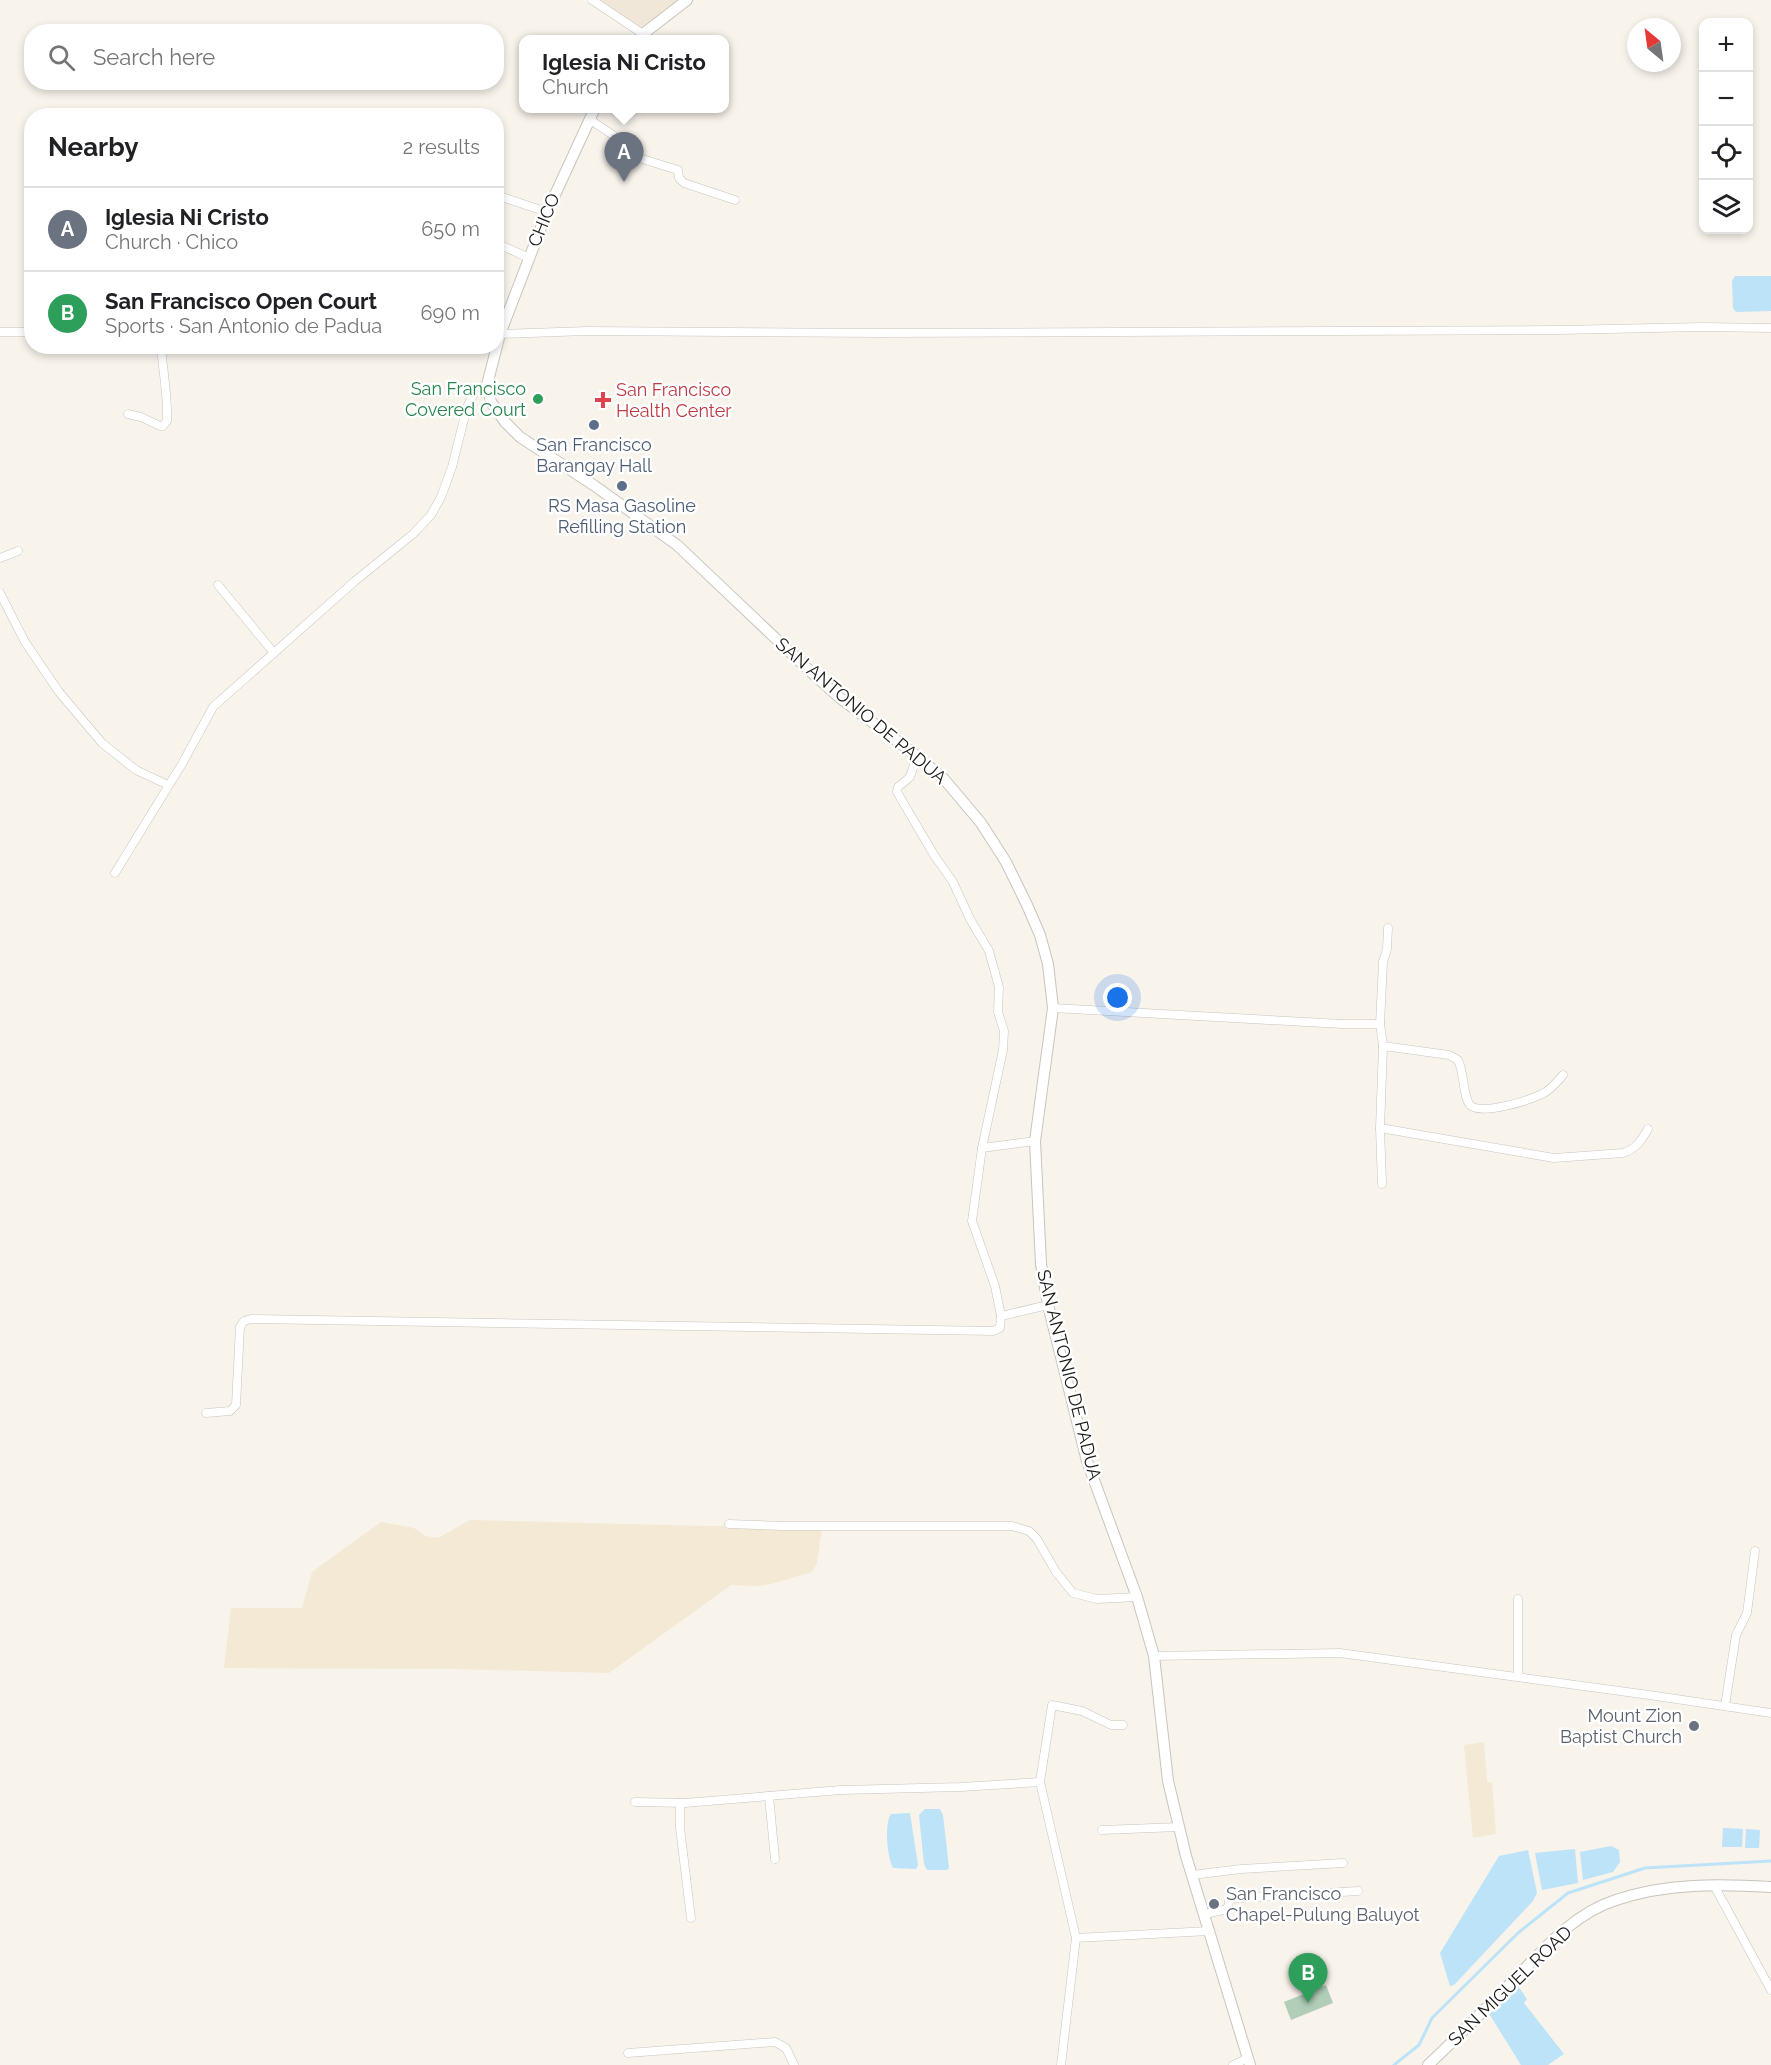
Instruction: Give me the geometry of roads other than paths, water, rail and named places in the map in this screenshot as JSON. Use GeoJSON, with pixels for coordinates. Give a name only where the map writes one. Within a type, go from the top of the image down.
{"type":"FeatureCollection","features":[{"type":"Feature","properties":{"kind":"street"},"geometry":{"type":"LineString","coordinates":[[592,0],[638,35]]}},
{"type":"Feature","properties":{"kind":"street"},"geometry":{"type":"LineString","coordinates":[[643,35],[687,0]]}},
{"type":"Feature","properties":{"kind":"street","name":"CHICO"},"geometry":{"type":"LineString","coordinates":[[504,319],[547,212],[592,113]]}},
{"type":"Feature","properties":{"kind":"street"},"geometry":{"type":"LineString","coordinates":[[589,119],[613,135],[639,158],[678,170],[679,178],[684,183],[735,200]]}},
{"type":"Feature","properties":{"kind":"street"},"geometry":{"type":"LineString","coordinates":[[504,198],[547,212]]}},
{"type":"Feature","properties":{"kind":"street"},"geometry":{"type":"LineString","coordinates":[[504,247],[529,258]]}},
{"type":"Feature","properties":{"kind":"street"},"geometry":{"type":"LineString","coordinates":[[504,334],[1771,328]]}},
{"type":"Feature","properties":{"kind":"street"},"geometry":{"type":"LineString","coordinates":[[0,332],[24,332]]}},
{"type":"Feature","properties":{"kind":"street"},"geometry":{"type":"LineString","coordinates":[[128,414],[160,426],[167,421],[168,394],[164,382],[162,354]]}},
{"type":"Feature","properties":{"kind":"street"},"geometry":{"type":"LineString","coordinates":[[115,873],[213,707],[355,580],[413,534],[430,515],[441,497],[452,467],[467,407],[476,390],[487,385],[494,354]]}},
{"type":"Feature","properties":{"kind":"street","name":"SAN ANTONIO DE PADUA"},"geometry":{"type":"LineString","coordinates":[[487,385],[491,402],[496,410],[520,436],[677,545],[811,672],[944,779],[981,823],[1006,862],[1040,935],[1048,964],[1053,1008],[1035,1141],[1041,1264],[1048,1305],[1087,1461],[1137,1597],[1154,1656],[1168,1781],[1192,1875],[1249,2061]]}},
{"type":"Feature","properties":{"kind":"street"},"geometry":{"type":"LineString","coordinates":[[0,558],[18,551]]}},
{"type":"Feature","properties":{"kind":"street"},"geometry":{"type":"LineString","coordinates":[[218,585],[274,653]]}},
{"type":"Feature","properties":{"kind":"street"},"geometry":{"type":"LineString","coordinates":[[0,593],[25,642],[48,676],[102,743],[136,770],[168,785]]}},
{"type":"Feature","properties":{"kind":"street"},"geometry":{"type":"LineString","coordinates":[[206,1413],[230,1412],[236,1405],[240,1327],[244,1321],[251,1319],[993,1331],[1000,1328],[1001,1316],[995,1286],[972,1221],[982,1148],[1003,1050],[1004,1030],[998,1012],[999,987],[989,951],[970,919],[953,882],[934,855],[897,792],[898,787],[910,777],[917,756]]}},
{"type":"Feature","properties":{"kind":"street"},"geometry":{"type":"LineString","coordinates":[[1382,1184],[1380,1128],[1383,1046],[1380,1024],[1383,962],[1387,949],[1388,928]]}},
{"type":"Feature","properties":{"kind":"street"},"geometry":{"type":"LineString","coordinates":[[1053,1008],[1342,1024],[1380,1024]]}},
{"type":"Feature","properties":{"kind":"street"},"geometry":{"type":"LineString","coordinates":[[1383,1046],[1455,1057],[1461,1064],[1468,1101],[1475,1108],[1492,1109],[1543,1094],[1563,1075]]}},
{"type":"Feature","properties":{"kind":"street"},"geometry":{"type":"LineString","coordinates":[[1380,1128],[1554,1158],[1623,1154],[1638,1145],[1648,1129]]}},
{"type":"Feature","properties":{"kind":"street"},"geometry":{"type":"LineString","coordinates":[[982,1148],[1035,1141]]}},
{"type":"Feature","properties":{"kind":"street"},"geometry":{"type":"LineString","coordinates":[[1001,1316],[1048,1305]]}},
{"type":"Feature","properties":{"kind":"street"},"geometry":{"type":"LineString","coordinates":[[729,1524],[1012,1526],[1029,1531],[1037,1539],[1056,1572],[1073,1593],[1097,1599],[1137,1597]]}},
{"type":"Feature","properties":{"kind":"street"},"geometry":{"type":"LineString","coordinates":[[1725,1706],[1736,1635],[1747,1613],[1755,1551]]}},
{"type":"Feature","properties":{"kind":"street"},"geometry":{"type":"LineString","coordinates":[[1518,1599],[1518,1676]]}},
{"type":"Feature","properties":{"kind":"street"},"geometry":{"type":"LineString","coordinates":[[1154,1656],[1340,1653],[1771,1713]]}},
{"type":"Feature","properties":{"kind":"street"},"geometry":{"type":"LineString","coordinates":[[1060,2065],[1077,1938],[1040,1782],[1052,1705],[1082,1711],[1111,1725],[1123,1725]]}},
{"type":"Feature","properties":{"kind":"street"},"geometry":{"type":"LineString","coordinates":[[635,1802],[680,1803],[841,1790],[955,1788],[1040,1782]]}},
{"type":"Feature","properties":{"kind":"street"},"geometry":{"type":"LineString","coordinates":[[769,1796],[775,1859]]}},
{"type":"Feature","properties":{"kind":"street"},"geometry":{"type":"LineString","coordinates":[[680,1803],[680,1828],[691,1918]]}},
{"type":"Feature","properties":{"kind":"street"},"geometry":{"type":"LineString","coordinates":[[1102,1830],[1179,1827]]}},
{"type":"Feature","properties":{"kind":"street"},"geometry":{"type":"LineString","coordinates":[[1192,1875],[1241,1869],[1343,1863]]}},
{"type":"Feature","properties":{"kind":"street","name":"SAN MIGUEL ROAD"},"geometry":{"type":"LineString","coordinates":[[1428,2065],[1559,1935],[1589,1912],[1616,1900],[1659,1890],[1716,1884],[1771,1887]]}},
{"type":"Feature","properties":{"kind":"street"},"geometry":{"type":"LineString","coordinates":[[1716,1889],[1771,1990]]}},
{"type":"Feature","properties":{"kind":"street"},"geometry":{"type":"LineString","coordinates":[[1205,1914],[1228,1909],[1228,1899],[1358,1891]]}},
{"type":"Feature","properties":{"kind":"street"},"geometry":{"type":"LineString","coordinates":[[1077,1938],[1209,1931]]}},
{"type":"Feature","properties":{"kind":"street"},"geometry":{"type":"LineString","coordinates":[[628,2053],[775,2042],[786,2048],[794,2065]]}},
{"type":"Feature","properties":{"kind":"street"},"geometry":{"type":"LineString","coordinates":[[1233,2065],[1249,2061]]}},
{"type":"Feature","properties":{"kind":"water"},"geometry":{"type":"Polygon","coordinates":[[[1735,276],[1771,276],[1771,311],[1736,312],[1733,308],[1732,281],[1735,276]]]}},
{"type":"Feature","properties":{"kind":"water"},"geometry":{"type":"Polygon","coordinates":[[[925,1809],[940,1809],[943,1815],[949,1868],[947,1870],[927,1870],[924,1864],[919,1815],[925,1809]]]}},
{"type":"Feature","properties":{"kind":"water"},"geometry":{"type":"Polygon","coordinates":[[[910,1813],[918,1865],[916,1869],[893,1868],[887,1841],[889,1819],[891,1814],[910,1813]]]}},
{"type":"Feature","properties":{"kind":"water"},"geometry":{"type":"Polygon","coordinates":[[[1723,1828],[1743,1829],[1742,1847],[1722,1847],[1723,1828]]]}},
{"type":"Feature","properties":{"kind":"water"},"geometry":{"type":"Polygon","coordinates":[[[1746,1829],[1760,1830],[1759,1848],[1745,1848],[1746,1829]]]}},
{"type":"Feature","properties":{"kind":"water"},"geometry":{"type":"Polygon","coordinates":[[[1611,1846],[1619,1850],[1620,1862],[1613,1872],[1583,1880],[1580,1852],[1611,1846]]]}},
{"type":"Feature","properties":{"kind":"water"},"geometry":{"type":"Polygon","coordinates":[[[1575,1849],[1578,1883],[1542,1890],[1535,1853],[1575,1849]]]}},
{"type":"Feature","properties":{"kind":"water"},"geometry":{"type":"Polygon","coordinates":[[[1528,1850],[1537,1893],[1533,1901],[1454,1985],[1450,1986],[1440,1953],[1499,1856],[1528,1850]]]}},
{"type":"Feature","properties":{"kind":"water"},"geometry":{"type":"Polygon","coordinates":[[[1516,1983],[1527,1999],[1524,2003],[1564,2054],[1548,2065],[1521,2065],[1488,2012],[1516,1983]]]}},
{"type":"Feature","properties":{"kind":"waterway"},"geometry":{"type":"LineString","coordinates":[[1394,2065],[1419,2045],[1432,2018],[1518,1933],[1568,1893],[1645,1868],[1771,1861]]}},
{"type":"Feature","properties":{"kind":"place","name":"Iglesia Ni Cristo"},"geometry":{"type":"Point","coordinates":[624,182]}},
{"type":"Feature","properties":{"kind":"place","name":"San Francisco Covered Court"},"geometry":{"type":"Point","coordinates":[538,399]}},
{"type":"Feature","properties":{"kind":"place","name":"San Francisco Health Center"},"geometry":{"type":"Point","coordinates":[603,400]}},
{"type":"Feature","properties":{"kind":"place","name":"San Francisco Barangay Hall"},"geometry":{"type":"Point","coordinates":[594,425]}},
{"type":"Feature","properties":{"kind":"place","name":"RS Masa Gasoline Refilling Station"},"geometry":{"type":"Point","coordinates":[622,486]}},
{"type":"Feature","properties":{"kind":"place","name":"Mount Zion Baptist Church"},"geometry":{"type":"Point","coordinates":[1694,1726]}},
{"type":"Feature","properties":{"kind":"place","name":"San Francisco Chapel-Pulung Baluyot"},"geometry":{"type":"Point","coordinates":[1214,1904]}},
{"type":"Feature","properties":{"kind":"place","name":"San Francisco Open Court"},"geometry":{"type":"Point","coordinates":[1308,2003]}}]}
